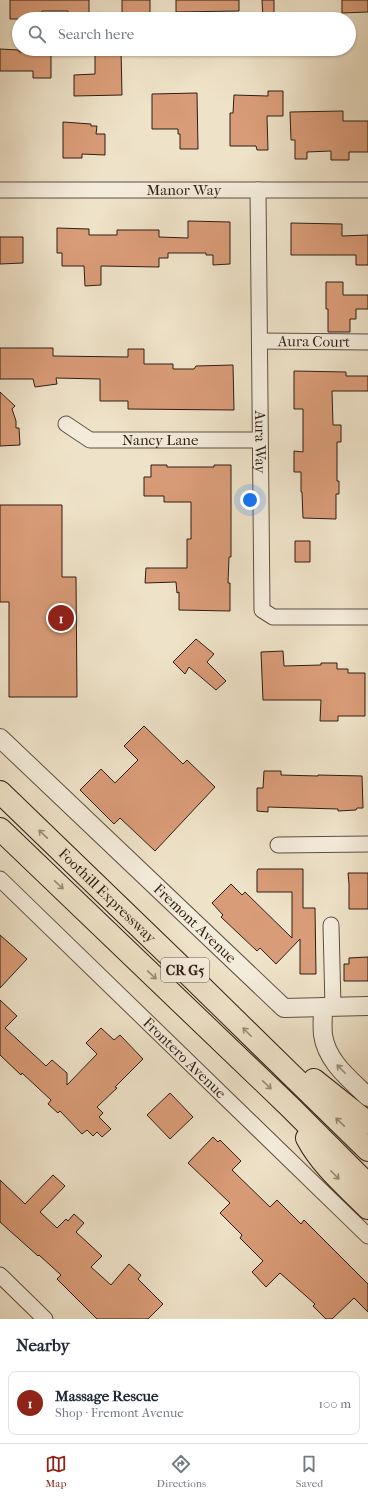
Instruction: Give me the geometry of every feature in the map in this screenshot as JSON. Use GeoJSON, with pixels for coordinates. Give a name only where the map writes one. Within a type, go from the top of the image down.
{"type":"FeatureCollection","features":[{"type":"Feature","properties":{"kind":"highway","name":"Foothill Expressway"},"geometry":{"type":"LineString","coordinates":[[0,792],[368,1150]]}},
{"type":"Feature","properties":{"kind":"highway","name":"Foothill Expressway"},"geometry":{"type":"LineString","coordinates":[[0,829],[290,1107],[368,1185]]}},
{"type":"Feature","properties":{"kind":"highway"},"geometry":{"type":"LineString","coordinates":[[284,1068],[313,1079],[368,1123]]}},
{"type":"Feature","properties":{"kind":"highway"},"geometry":{"type":"LineString","coordinates":[[290,1107],[311,1146],[329,1169],[368,1208]]}},
{"type":"Feature","properties":{"kind":"street","name":"Manor Way"},"geometry":{"type":"LineString","coordinates":[[0,190],[368,190]]}},
{"type":"Feature","properties":{"kind":"street","name":"Aura Way"},"geometry":{"type":"LineString","coordinates":[[258,190],[261,341],[259,440],[262,610],[273,617],[368,617]]}},
{"type":"Feature","properties":{"kind":"street","name":"Aura Court"},"geometry":{"type":"LineString","coordinates":[[261,341],[368,342]]}},
{"type":"Feature","properties":{"kind":"street","name":"Nancy Lane"},"geometry":{"type":"LineString","coordinates":[[66,424],[90,440],[259,440]]}},
{"type":"Feature","properties":{"kind":"street","name":"Fremont Avenue"},"geometry":{"type":"LineString","coordinates":[[0,738],[284,1008],[368,1006]]}},
{"type":"Feature","properties":{"kind":"street"},"geometry":{"type":"LineString","coordinates":[[278,845],[368,844]]}},
{"type":"Feature","properties":{"kind":"street","name":"Frontero Avenue"},"geometry":{"type":"LineString","coordinates":[[0,879],[368,1236]]}},
{"type":"Feature","properties":{"kind":"street"},"geometry":{"type":"LineString","coordinates":[[331,925],[328,1007],[323,1034],[327,1050],[332,1060],[368,1097]]}},
{"type":"Feature","properties":{"kind":"street"},"geometry":{"type":"LineString","coordinates":[[0,1275],[45,1319]]}},
{"type":"Feature","properties":{"kind":"building"},"geometry":{"type":"Polygon","coordinates":[[[10,0],[89,0],[89,12],[12,12],[12,19],[10,19],[10,0]]]}},
{"type":"Feature","properties":{"kind":"building"},"geometry":{"type":"Polygon","coordinates":[[[122,0],[150,0],[150,12],[122,12],[122,0]]]}},
{"type":"Feature","properties":{"kind":"building"},"geometry":{"type":"Polygon","coordinates":[[[176,0],[239,0],[239,11],[176,12],[176,0]]]}},
{"type":"Feature","properties":{"kind":"building"},"geometry":{"type":"Polygon","coordinates":[[[262,0],[274,0],[274,12],[263,12],[262,0]]]}},
{"type":"Feature","properties":{"kind":"building"},"geometry":{"type":"Polygon","coordinates":[[[342,0],[368,0],[368,12],[342,12],[342,0]]]}},
{"type":"Feature","properties":{"kind":"building"},"geometry":{"type":"Polygon","coordinates":[[[0,49],[12,50],[12,56],[51,56],[51,78],[33,78],[33,71],[0,71],[0,49]]]}},
{"type":"Feature","properties":{"kind":"building"},"geometry":{"type":"Polygon","coordinates":[[[95,56],[121,56],[122,95],[74,96],[74,75],[95,74],[95,56]]]}},
{"type":"Feature","properties":{"kind":"building"},"geometry":{"type":"Polygon","coordinates":[[[268,91],[283,91],[283,116],[267,116],[268,150],[257,150],[256,146],[230,146],[230,113],[233,113],[234,95],[268,96],[268,91]]]}},
{"type":"Feature","properties":{"kind":"building"},"geometry":{"type":"Polygon","coordinates":[[[197,93],[198,149],[180,149],[180,134],[178,134],[178,129],[152,129],[152,94],[197,93]]]}},
{"type":"Feature","properties":{"kind":"building"},"geometry":{"type":"Polygon","coordinates":[[[343,111],[343,121],[368,121],[368,152],[349,152],[349,160],[331,160],[331,151],[307,152],[307,159],[295,159],[295,140],[291,140],[290,112],[343,111]]]}},
{"type":"Feature","properties":{"kind":"building"},"geometry":{"type":"Polygon","coordinates":[[[63,122],[91,124],[91,126],[97,126],[96,134],[105,134],[105,155],[82,154],[82,158],[63,158],[63,122]]]}},
{"type":"Feature","properties":{"kind":"building"},"geometry":{"type":"Polygon","coordinates":[[[188,221],[230,222],[230,264],[213,265],[213,255],[206,255],[206,253],[168,253],[168,258],[159,258],[159,267],[101,266],[101,285],[85,286],[84,266],[62,266],[62,253],[57,253],[57,228],[89,229],[89,235],[117,235],[117,230],[159,230],[159,237],[188,238],[188,221]]]}},
{"type":"Feature","properties":{"kind":"building"},"geometry":{"type":"Polygon","coordinates":[[[291,223],[342,224],[342,236],[368,235],[368,265],[356,265],[356,255],[291,255],[291,223]]]}},
{"type":"Feature","properties":{"kind":"building"},"geometry":{"type":"Polygon","coordinates":[[[0,237],[23,237],[23,263],[0,264],[0,237]]]}},
{"type":"Feature","properties":{"kind":"building"},"geometry":{"type":"Polygon","coordinates":[[[326,282],[343,282],[343,295],[368,295],[368,309],[356,309],[356,319],[350,319],[350,332],[328,332],[326,282]]]}},
{"type":"Feature","properties":{"kind":"building"},"geometry":{"type":"Polygon","coordinates":[[[0,348],[53,348],[53,356],[128,357],[128,349],[144,349],[144,364],[173,364],[173,369],[194,369],[196,366],[233,365],[234,410],[128,409],[128,401],[100,401],[100,379],[56,378],[57,384],[35,387],[33,379],[0,379],[0,348]]]}},
{"type":"Feature","properties":{"kind":"building"},"geometry":{"type":"Polygon","coordinates":[[[294,371],[346,372],[346,376],[368,376],[368,391],[332,391],[333,425],[341,425],[341,442],[337,442],[337,481],[339,481],[339,494],[336,494],[336,519],[303,518],[301,472],[294,472],[294,451],[303,452],[303,409],[294,409],[294,371]]]}},
{"type":"Feature","properties":{"kind":"building"},"geometry":{"type":"Polygon","coordinates":[[[0,392],[15,406],[12,409],[16,421],[16,428],[19,428],[20,445],[0,446],[0,392]]]}},
{"type":"Feature","properties":{"kind":"building"},"geometry":{"type":"Polygon","coordinates":[[[151,465],[167,465],[167,467],[214,467],[214,465],[231,465],[231,557],[229,557],[228,583],[230,583],[230,611],[179,610],[179,592],[177,593],[176,582],[145,583],[146,568],[187,568],[187,539],[191,539],[191,502],[164,502],[164,496],[144,496],[144,477],[151,477],[151,465]]]}},
{"type":"Feature","properties":{"kind":"building"},"geometry":{"type":"Polygon","coordinates":[[[0,505],[62,505],[62,577],[76,577],[77,697],[9,697],[9,602],[0,602],[0,505]]]}},
{"type":"Feature","properties":{"kind":"building"},"geometry":{"type":"Polygon","coordinates":[[[295,541],[310,541],[310,562],[295,562],[295,541]]]}},
{"type":"Feature","properties":{"kind":"building"},"geometry":{"type":"Polygon","coordinates":[[[196,639],[214,654],[207,662],[226,681],[216,690],[189,667],[185,674],[173,662],[196,639]]]}},
{"type":"Feature","properties":{"kind":"building"},"geometry":{"type":"Polygon","coordinates":[[[283,651],[284,666],[337,663],[337,669],[348,669],[348,673],[365,673],[365,716],[338,716],[338,721],[320,721],[321,700],[263,700],[261,652],[283,651]]]}},
{"type":"Feature","properties":{"kind":"building"},"geometry":{"type":"Polygon","coordinates":[[[144,726],[183,764],[187,760],[215,787],[155,851],[120,818],[114,824],[80,790],[101,769],[115,783],[138,760],[124,746],[144,726]]]}},
{"type":"Feature","properties":{"kind":"building"},"geometry":{"type":"Polygon","coordinates":[[[264,771],[281,771],[281,775],[362,776],[363,808],[338,811],[338,809],[268,807],[268,812],[257,811],[257,788],[263,788],[264,771]]]}},
{"type":"Feature","properties":{"kind":"building"},"geometry":{"type":"Polygon","coordinates":[[[258,869],[303,869],[303,908],[315,908],[316,974],[300,974],[300,939],[276,964],[260,948],[257,951],[221,917],[223,915],[212,903],[231,884],[242,895],[245,892],[292,938],[292,892],[257,892],[258,869]]]}},
{"type":"Feature","properties":{"kind":"building"},"geometry":{"type":"Polygon","coordinates":[[[348,873],[368,873],[368,909],[349,909],[348,873]]]}},
{"type":"Feature","properties":{"kind":"building"},"geometry":{"type":"Polygon","coordinates":[[[0,935],[27,959],[0,988],[0,935]]]}},
{"type":"Feature","properties":{"kind":"building"},"geometry":{"type":"Polygon","coordinates":[[[368,957],[368,981],[344,981],[344,964],[349,964],[349,958],[368,957]]]}},
{"type":"Feature","properties":{"kind":"building"},"geometry":{"type":"Polygon","coordinates":[[[0,1000],[17,1016],[5,1028],[46,1066],[52,1060],[67,1073],[67,1085],[97,1054],[86,1043],[101,1028],[114,1040],[120,1035],[143,1059],[115,1087],[117,1088],[97,1107],[103,1113],[99,1117],[111,1129],[102,1137],[97,1132],[93,1136],[87,1130],[82,1134],[60,1111],[58,1113],[48,1104],[51,1100],[0,1055],[0,1000]]]}},
{"type":"Feature","properties":{"kind":"building"},"geometry":{"type":"Polygon","coordinates":[[[170,1093],[193,1117],[170,1139],[147,1115],[170,1093]]]}},
{"type":"Feature","properties":{"kind":"building"},"geometry":{"type":"Polygon","coordinates":[[[213,1137],[218,1142],[220,1140],[241,1161],[232,1170],[270,1207],[277,1200],[301,1224],[304,1220],[368,1284],[368,1312],[354,1298],[332,1319],[326,1319],[313,1306],[315,1304],[280,1273],[266,1287],[252,1272],[263,1261],[240,1238],[242,1235],[220,1213],[230,1203],[188,1163],[213,1137]]]}},
{"type":"Feature","properties":{"kind":"building"},"geometry":{"type":"Polygon","coordinates":[[[53,1175],[65,1186],[40,1212],[57,1228],[66,1219],[68,1221],[74,1214],[84,1223],[76,1232],[102,1256],[91,1267],[111,1285],[129,1264],[141,1275],[138,1279],[163,1304],[148,1319],[97,1319],[57,1279],[61,1275],[0,1222],[0,1180],[25,1204],[53,1175]]]}},
{"type":"Feature","properties":{"kind":"place","name":"Massage Rescue"},"geometry":{"type":"Point","coordinates":[61,618]}}]}
